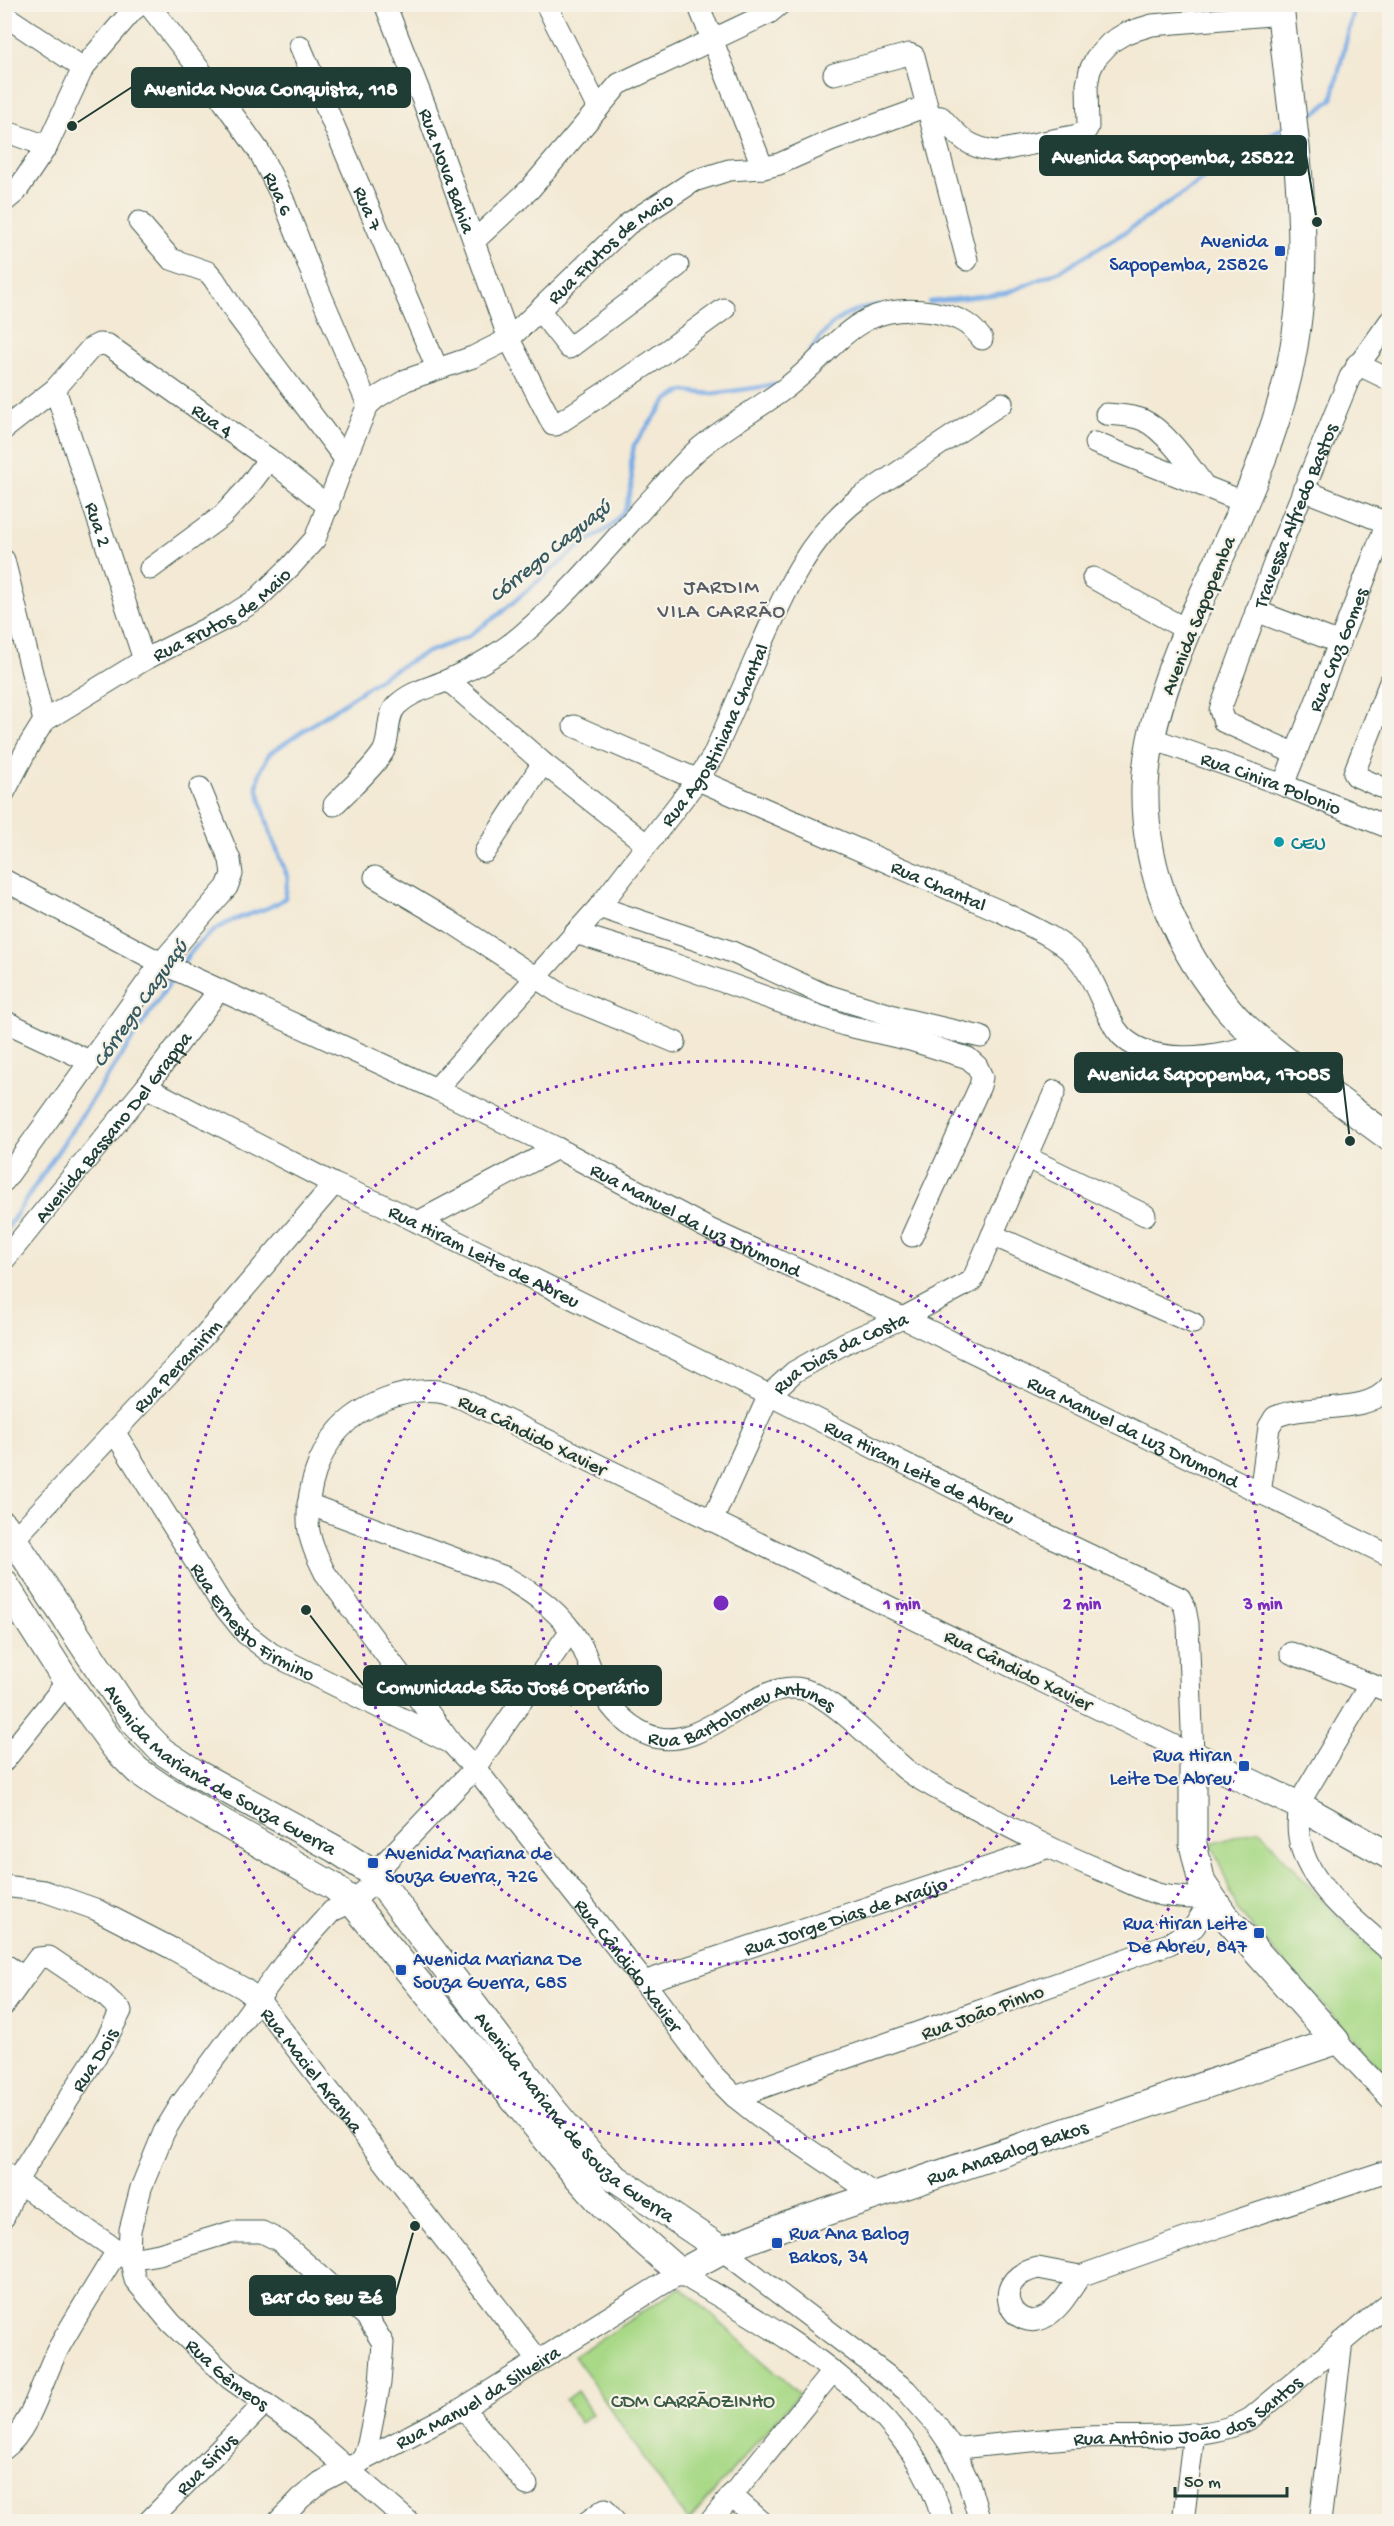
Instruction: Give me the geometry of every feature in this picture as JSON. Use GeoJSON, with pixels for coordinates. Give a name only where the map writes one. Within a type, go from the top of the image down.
{"type":"FeatureCollection","features":[{"type":"Feature","properties":{"kind":"main road","name":"Avenida Sapopemba"},"geometry":{"type":"LineString","coordinates":[[1281,9],[1302,201],[1304,262],[1298,317],[1286,384],[1268,446],[1187,630],[1162,696],[1145,784],[1146,825],[1157,880],[1175,927],[1205,980],[1232,1014],[1260,1041],[1389,1138]]}},
{"type":"Feature","properties":{"kind":"main road","name":"Avenida Mariana de Souza Guerra"},"geometry":{"type":"LineString","coordinates":[[9,1532],[134,1722],[162,1751],[194,1772],[349,1857],[376,1876],[554,2111],[590,2154],[614,2176],[722,2250]]}},
{"type":"Feature","properties":{"kind":"main road","name":"Avenida Mariana de Souza Guerra"},"geometry":{"type":"LineString","coordinates":[[4,1583],[67,1682],[116,1749],[138,1771],[163,1788],[340,1900],[604,2206],[680,2273]]}},
{"type":"Feature","properties":{"kind":"main road","name":"Rua Cândido Xavier"},"geometry":{"type":"LineString","coordinates":[[1193,1755],[1300,1806],[1389,1856]]}},
{"type":"Feature","properties":{"kind":"main road","name":"Rua Hiram Leite de Abreu"},"geometry":{"type":"LineString","coordinates":[[1193,1755],[1193,1844],[1202,1883],[1212,1899],[1336,2041]]}},
{"type":"Feature","properties":{"kind":"main road","name":"Rua AnaBalog Bakos"},"geometry":{"type":"LineString","coordinates":[[680,2273],[722,2250],[776,2229],[1336,2041]]}},
{"type":"Feature","properties":{"kind":"street","name":"Rua Nova Bahia"},"geometry":{"type":"LineString","coordinates":[[385,4],[425,106],[509,339],[555,426],[651,362],[724,309]]}},
{"type":"Feature","properties":{"kind":"street"},"geometry":{"type":"LineString","coordinates":[[546,4],[598,109]]}},
{"type":"Feature","properties":{"kind":"street"},"geometry":{"type":"LineString","coordinates":[[698,4],[763,168]]}},
{"type":"Feature","properties":{"kind":"street"},"geometry":{"type":"LineString","coordinates":[[4,202],[16,192],[47,146],[83,68],[136,6]]}},
{"type":"Feature","properties":{"kind":"street","name":"Rua 6"},"geometry":{"type":"LineString","coordinates":[[136,6],[211,84],[259,152],[283,199],[314,279],[368,405]]}},
{"type":"Feature","properties":{"kind":"street"},"geometry":{"type":"LineString","coordinates":[[474,241],[530,189],[619,84],[711,41],[772,7]]}},
{"type":"Feature","properties":{"kind":"street"},"geometry":{"type":"LineString","coordinates":[[928,111],[941,117],[955,135],[986,150],[997,151],[1078,135],[1085,132],[1088,127],[1087,85],[1090,70],[1096,58],[1111,42],[1126,33],[1152,25],[1281,9]]}},
{"type":"Feature","properties":{"kind":"street"},"geometry":{"type":"LineString","coordinates":[[4,15],[83,68]]}},
{"type":"Feature","properties":{"kind":"street","name":"Rua 7"},"geometry":{"type":"LineString","coordinates":[[300,46],[436,368]]}},
{"type":"Feature","properties":{"kind":"street"},"geometry":{"type":"LineString","coordinates":[[834,74],[912,55],[914,57],[967,260]]}},
{"type":"Feature","properties":{"kind":"street","name":"Rua Frutos de Maio"},"geometry":{"type":"LineString","coordinates":[[44,721],[144,660],[229,617],[256,600],[315,539],[368,405],[406,380],[493,349],[509,339],[628,225],[694,182],[729,170],[763,168],[779,164],[831,141],[928,111]]}},
{"type":"Feature","properties":{"kind":"street"},"geometry":{"type":"LineString","coordinates":[[4,130],[47,146]]}},
{"type":"Feature","properties":{"kind":"street"},"geometry":{"type":"LineString","coordinates":[[139,222],[171,259],[208,272],[237,315],[345,459]]}},
{"type":"Feature","properties":{"kind":"street"},"geometry":{"type":"LineString","coordinates":[[540,311],[569,348],[678,266]]}},
{"type":"Feature","properties":{"kind":"street"},"geometry":{"type":"LineString","coordinates":[[334,805],[383,752],[395,707],[408,696],[448,680],[491,658],[522,635],[565,596],[606,548],[701,447],[786,388],[850,329],[868,318],[891,311],[917,310],[951,315],[967,322],[982,339]]}},
{"type":"Feature","properties":{"kind":"street","name":"Travessa Alfredo Bastos"},"geometry":{"type":"LineString","coordinates":[[1296,754],[1227,723],[1221,718],[1220,710],[1303,490],[1357,364],[1389,321]]}},
{"type":"Feature","properties":{"kind":"street","name":"Rua 4"},"geometry":{"type":"LineString","coordinates":[[55,389],[91,348],[99,344],[115,347],[161,383],[269,459],[329,507]]}},
{"type":"Feature","properties":{"kind":"street"},"geometry":{"type":"LineString","coordinates":[[1357,364],[1389,380]]}},
{"type":"Feature","properties":{"kind":"street"},"geometry":{"type":"LineString","coordinates":[[4,429],[55,389]]}},
{"type":"Feature","properties":{"kind":"street","name":"Rua 2"},"geometry":{"type":"LineString","coordinates":[[55,389],[144,660]]}},
{"type":"Feature","properties":{"kind":"street","name":"Rua Agostiniana Chantal"},"geometry":{"type":"LineString","coordinates":[[436,1089],[599,907],[698,779],[713,756],[786,591],[818,538],[842,511],[858,499],[1002,403]]}},
{"type":"Feature","properties":{"kind":"street"},"geometry":{"type":"LineString","coordinates":[[1106,414],[1129,416],[1151,425],[1204,484]]}},
{"type":"Feature","properties":{"kind":"street"},"geometry":{"type":"LineString","coordinates":[[1095,443],[1204,484],[1244,502]]}},
{"type":"Feature","properties":{"kind":"street"},"geometry":{"type":"LineString","coordinates":[[150,569],[222,516],[245,491],[269,459]]}},
{"type":"Feature","properties":{"kind":"street"},"geometry":{"type":"LineString","coordinates":[[1303,490],[1388,519]]}},
{"type":"Feature","properties":{"kind":"street","name":"Rua Cruz Gomes"},"geometry":{"type":"LineString","coordinates":[[1283,785],[1388,519]]}},
{"type":"Feature","properties":{"kind":"street"},"geometry":{"type":"LineString","coordinates":[[4,560],[44,721],[4,793]]}},
{"type":"Feature","properties":{"kind":"street"},"geometry":{"type":"LineString","coordinates":[[1093,578],[1187,630]]}},
{"type":"Feature","properties":{"kind":"street"},"geometry":{"type":"LineString","coordinates":[[1256,611],[1340,643]]}},
{"type":"Feature","properties":{"kind":"street"},"geometry":{"type":"LineString","coordinates":[[448,680],[543,763],[646,844]]}},
{"type":"Feature","properties":{"kind":"street"},"geometry":{"type":"LineString","coordinates":[[1389,682],[1355,775],[1389,791]]}},
{"type":"Feature","properties":{"kind":"street","name":"Rua Chantal"},"geometry":{"type":"LineString","coordinates":[[574,726],[1002,912],[1045,935],[1079,959],[1090,976],[1106,1012],[1118,1031],[1132,1046],[1146,1052],[1165,1055],[1209,1055],[1230,1053],[1260,1041]]}},
{"type":"Feature","properties":{"kind":"street","name":"Rua Cinira Polonio"},"geometry":{"type":"LineString","coordinates":[[1153,739],[1283,785],[1389,828]]}},
{"type":"Feature","properties":{"kind":"street"},"geometry":{"type":"LineString","coordinates":[[485,852],[543,763]]}},
{"type":"Feature","properties":{"kind":"street"},"geometry":{"type":"LineString","coordinates":[[4,1181],[89,1061],[167,966],[227,887],[232,874],[230,860],[200,788]]}},
{"type":"Feature","properties":{"kind":"street"},"geometry":{"type":"LineString","coordinates":[[375,877],[580,1004],[675,1042]]}},
{"type":"Feature","properties":{"kind":"street","name":"Rua Manuel da Luz Drumond"},"geometry":{"type":"LineString","coordinates":[[4,880],[167,966],[436,1089],[557,1148],[709,1228],[903,1318],[1389,1556]]}},
{"type":"Feature","properties":{"kind":"street"},"geometry":{"type":"LineString","coordinates":[[599,907],[732,952],[823,994],[904,1019],[981,1037]]}},
{"type":"Feature","properties":{"kind":"street"},"geometry":{"type":"LineString","coordinates":[[575,933],[668,962],[844,1025],[910,1040],[968,1058],[982,1077],[980,1086],[912,1236]]}},
{"type":"Feature","properties":{"kind":"street","name":"Avenida Bassano Del Grappa"},"geometry":{"type":"LineString","coordinates":[[4,1260],[146,1087],[210,986]]}},
{"type":"Feature","properties":{"kind":"street"},"geometry":{"type":"LineString","coordinates":[[4,1021],[89,1061]]}},
{"type":"Feature","properties":{"kind":"street","name":"Rua Hiram Leite de Abreu"},"geometry":{"type":"LineString","coordinates":[[146,1087],[334,1184],[418,1222],[1039,1531],[1180,1598],[1185,1608],[1188,1624],[1193,1755]]}},
{"type":"Feature","properties":{"kind":"street"},"geometry":{"type":"LineString","coordinates":[[1055,1091],[992,1235],[1192,1323]]}},
{"type":"Feature","properties":{"kind":"street"},"geometry":{"type":"LineString","coordinates":[[418,1222],[557,1148]]}},
{"type":"Feature","properties":{"kind":"street"},"geometry":{"type":"LineString","coordinates":[[1026,1157],[1145,1215]]}},
{"type":"Feature","properties":{"kind":"street","name":"Rua Peramirim"},"geometry":{"type":"LineString","coordinates":[[9,1532],[115,1433],[202,1338],[334,1184]]}},
{"type":"Feature","properties":{"kind":"street","name":"Rua Dias da Costa"},"geometry":{"type":"LineString","coordinates":[[712,1521],[769,1395],[783,1380],[845,1343],[903,1318],[972,1281],[992,1235]]}},
{"type":"Feature","properties":{"kind":"street"},"geometry":{"type":"LineString","coordinates":[[1260,1494],[1269,1427],[1275,1417],[1308,1408],[1362,1404],[1375,1400],[1389,1386]]}},
{"type":"Feature","properties":{"kind":"street","name":"Rua Cândido Xavier"},"geometry":{"type":"LineString","coordinates":[[877,2196],[759,2116],[714,2076],[644,1982],[475,1768],[452,1744],[325,1573],[313,1548],[307,1523],[308,1504],[315,1470],[338,1431],[356,1416],[380,1402],[405,1393],[438,1391],[461,1398],[980,1649],[1193,1755]]}},
{"type":"Feature","properties":{"kind":"street","name":"Rua Ernesto Firmino"},"geometry":{"type":"LineString","coordinates":[[115,1433],[221,1603],[246,1634],[272,1654],[452,1744]]}},
{"type":"Feature","properties":{"kind":"street","name":"Rua Bartolomeu Antunes"},"geometry":{"type":"LineString","coordinates":[[308,1504],[505,1577],[535,1594],[558,1613],[583,1647],[609,1706],[629,1724],[648,1735],[675,1738],[700,1732],[765,1695],[785,1688],[802,1689],[818,1695],[920,1779],[1046,1848],[1161,1894],[1212,1899]]}},
{"type":"Feature","properties":{"kind":"street"},"geometry":{"type":"LineString","coordinates":[[4,2449],[19,2434],[57,2351],[87,2297],[123,2255],[141,2188],[164,2132],[181,2104],[284,1964],[340,1900],[376,1876],[475,1768],[571,1630]]}},
{"type":"Feature","properties":{"kind":"street"},"geometry":{"type":"LineString","coordinates":[[1291,1653],[1380,1688],[1305,1793],[1300,1806],[1299,1827],[1302,1846],[1310,1869],[1323,1891],[1389,1951]]}},
{"type":"Feature","properties":{"kind":"street"},"geometry":{"type":"LineString","coordinates":[[4,1761],[67,1682]]}},
{"type":"Feature","properties":{"kind":"street","name":"Rua Jorge Dias de Araújo"},"geometry":{"type":"LineString","coordinates":[[644,1982],[1046,1848]]}},
{"type":"Feature","properties":{"kind":"street"},"geometry":{"type":"LineString","coordinates":[[340,1900],[349,1857]]}},
{"type":"Feature","properties":{"kind":"street","name":"Rua Maciel Aranha"},"geometry":{"type":"LineString","coordinates":[[4,1886],[44,1891],[95,1909],[182,1954],[243,1988],[258,1999],[539,2361]]}},
{"type":"Feature","properties":{"kind":"street","name":"Rua João Pinho"},"geometry":{"type":"LineString","coordinates":[[735,2097],[954,2022],[1169,1944],[1194,1927],[1212,1899]]}},
{"type":"Feature","properties":{"kind":"street","name":"Rua Dois"},"geometry":{"type":"LineString","coordinates":[[4,2217],[10,2178],[105,2042],[122,2011],[101,1992],[49,1957],[38,1958],[24,1977]]}},
{"type":"Feature","properties":{"kind":"street"},"geometry":{"type":"LineString","coordinates":[[4,1964],[24,1977],[4,2005]]}},
{"type":"Feature","properties":{"kind":"street","name":"Rua Hiram Leite de Abreu"},"geometry":{"type":"LineString","coordinates":[[1336,2041],[1389,2098]]}},
{"type":"Feature","properties":{"kind":"street"},"geometry":{"type":"LineString","coordinates":[[1080,2276],[1389,2170]]}},
{"type":"Feature","properties":{"kind":"street"},"geometry":{"type":"LineString","coordinates":[[10,2178],[123,2255],[159,2254],[231,2232],[248,2230],[262,2232],[280,2241],[366,2316],[382,2343],[380,2383],[368,2444],[355,2465]]}},
{"type":"Feature","properties":{"kind":"street","name":"Avenida Mariana de Souza Guerra"},"geometry":{"type":"LineString","coordinates":[[722,2250],[906,2390],[936,2424],[953,2449],[969,2483],[980,2522]]}},
{"type":"Feature","properties":{"kind":"street","name":"Rua Gêmeos"},"geometry":{"type":"LineString","coordinates":[[123,2255],[135,2280],[171,2323],[229,2378],[355,2465],[409,2522]]}},
{"type":"Feature","properties":{"kind":"street","name":"Avenida Mariana de Souza Guerra"},"geometry":{"type":"LineString","coordinates":[[680,2273],[762,2323],[832,2372],[890,2422],[917,2459],[937,2496],[943,2522]]}},
{"type":"Feature","properties":{"kind":"street","name":"Rua Manuel da Silveira"},"geometry":{"type":"LineString","coordinates":[[278,2522],[301,2498],[321,2482],[463,2408],[680,2273]]}},
{"type":"Feature","properties":{"kind":"street","name":"Rua Antônio João dos Santos"},"geometry":{"type":"LineString","coordinates":[[953,2449],[1086,2437],[1194,2433],[1215,2431],[1243,2423],[1389,2302]]}},
{"type":"Feature","properties":{"kind":"street"},"geometry":{"type":"LineString","coordinates":[[1320,2522],[1342,2341]]}},
{"type":"Feature","properties":{"kind":"street"},"geometry":{"type":"LineString","coordinates":[[710,2522],[832,2372]]}},
{"type":"Feature","properties":{"kind":"street","name":"Rua Sirius"},"geometry":{"type":"LineString","coordinates":[[148,2522],[264,2404]]}},
{"type":"Feature","properties":{"kind":"street"},"geometry":{"type":"LineString","coordinates":[[463,2408],[527,2484]]}},
{"type":"Feature","properties":{"kind":"street"},"geometry":{"type":"LineString","coordinates":[[1183,2522],[1194,2433]]}},
{"type":"Feature","properties":{"kind":"street"},"geometry":{"type":"LineString","coordinates":[[731,2495],[762,2522]]}},
{"type":"Feature","properties":{"kind":"green space"},"geometry":{"type":"Polygon","coordinates":[[[1259,1829],[1322,1900],[1389,1966],[1389,2078],[1238,1911],[1212,1844],[1259,1829]]]}},
{"type":"Feature","properties":{"kind":"green space","name":"CDM CARRÃOZINHO"},"geometry":{"type":"Polygon","coordinates":[[[681,2287],[799,2394],[688,2522],[574,2356],[681,2287]]]}},
{"type":"Feature","properties":{"kind":"green space"},"geometry":{"type":"Polygon","coordinates":[[[577,2391],[592,2414],[580,2423],[565,2400],[577,2391]]]}},
{"type":"Feature","properties":{"kind":"waterway","name":"Córrego Caguaçú"},"geometry":{"type":"LineString","coordinates":[[1303,118],[1317,112],[1332,99],[1355,4]]}},
{"type":"Feature","properties":{"kind":"waterway","name":"Córrego Caguaçú"},"geometry":{"type":"LineString","coordinates":[[929,302],[1006,293],[1060,271],[1127,231],[1268,136],[1285,127]]}},
{"type":"Feature","properties":{"kind":"waterway","name":"Córrego Caguaçú"},"geometry":{"type":"LineString","coordinates":[[807,357],[821,336],[836,321],[855,311],[879,305]]}},
{"type":"Feature","properties":{"kind":"waterway","name":"Córrego Caguaçú"},"geometry":{"type":"LineString","coordinates":[[180,967],[196,947],[215,930],[236,919],[272,906],[285,898],[288,878],[270,832],[257,787],[260,772],[269,754],[385,675],[425,653],[467,637],[498,615],[576,549],[610,527],[625,510],[632,484],[631,463],[634,445],[667,400],[683,391],[712,394],[775,385]]}},
{"type":"Feature","properties":{"kind":"waterway","name":"Córrego Caguaçú"},"geometry":{"type":"LineString","coordinates":[[4,1233],[174,976]]}},
{"type":"Feature","properties":{"kind":"place","name":"Avenida Nova Conquista, 118"},"geometry":{"type":"Point","coordinates":[72,126]}},
{"type":"Feature","properties":{"kind":"place","name":"Avenida Sapopemba, 25822"},"geometry":{"type":"Point","coordinates":[1317,222]}},
{"type":"Feature","properties":{"kind":"place","name":"Avenida Sapopemba, 25826"},"geometry":{"type":"Point","coordinates":[1280,251]}},
{"type":"Feature","properties":{"kind":"place","name":"CEU"},"geometry":{"type":"Point","coordinates":[1279,842]}},
{"type":"Feature","properties":{"kind":"place","name":"Avenida Sapopemba, 17085"},"geometry":{"type":"Point","coordinates":[1350,1141]}},
{"type":"Feature","properties":{"kind":"place","name":"Comunidade São José Operário"},"geometry":{"type":"Point","coordinates":[306,1610]}},
{"type":"Feature","properties":{"kind":"place","name":"Rua Hiran Leite De Abreu"},"geometry":{"type":"Point","coordinates":[1244,1766]}},
{"type":"Feature","properties":{"kind":"place","name":"Avenida Mariana de Souza Guerra, 726"},"geometry":{"type":"Point","coordinates":[373,1863]}},
{"type":"Feature","properties":{"kind":"place","name":"Rua Hiran Leite De Abreu, 847"},"geometry":{"type":"Point","coordinates":[1259,1933]}},
{"type":"Feature","properties":{"kind":"place","name":"Avenida Mariana De Souza Guerra, 685"},"geometry":{"type":"Point","coordinates":[401,1970]}},
{"type":"Feature","properties":{"kind":"place","name":"Bar do seu Zé"},"geometry":{"type":"Point","coordinates":[415,2226]}},
{"type":"Feature","properties":{"kind":"place","name":"Rua Ana Balog Bakos, 34"},"geometry":{"type":"Point","coordinates":[777,2243]}},
{"type":"Feature","properties":{"kind":"district","name":"JARDIM VILA CARRÃO"},"geometry":{"type":"Point","coordinates":[722,598]}}]}
